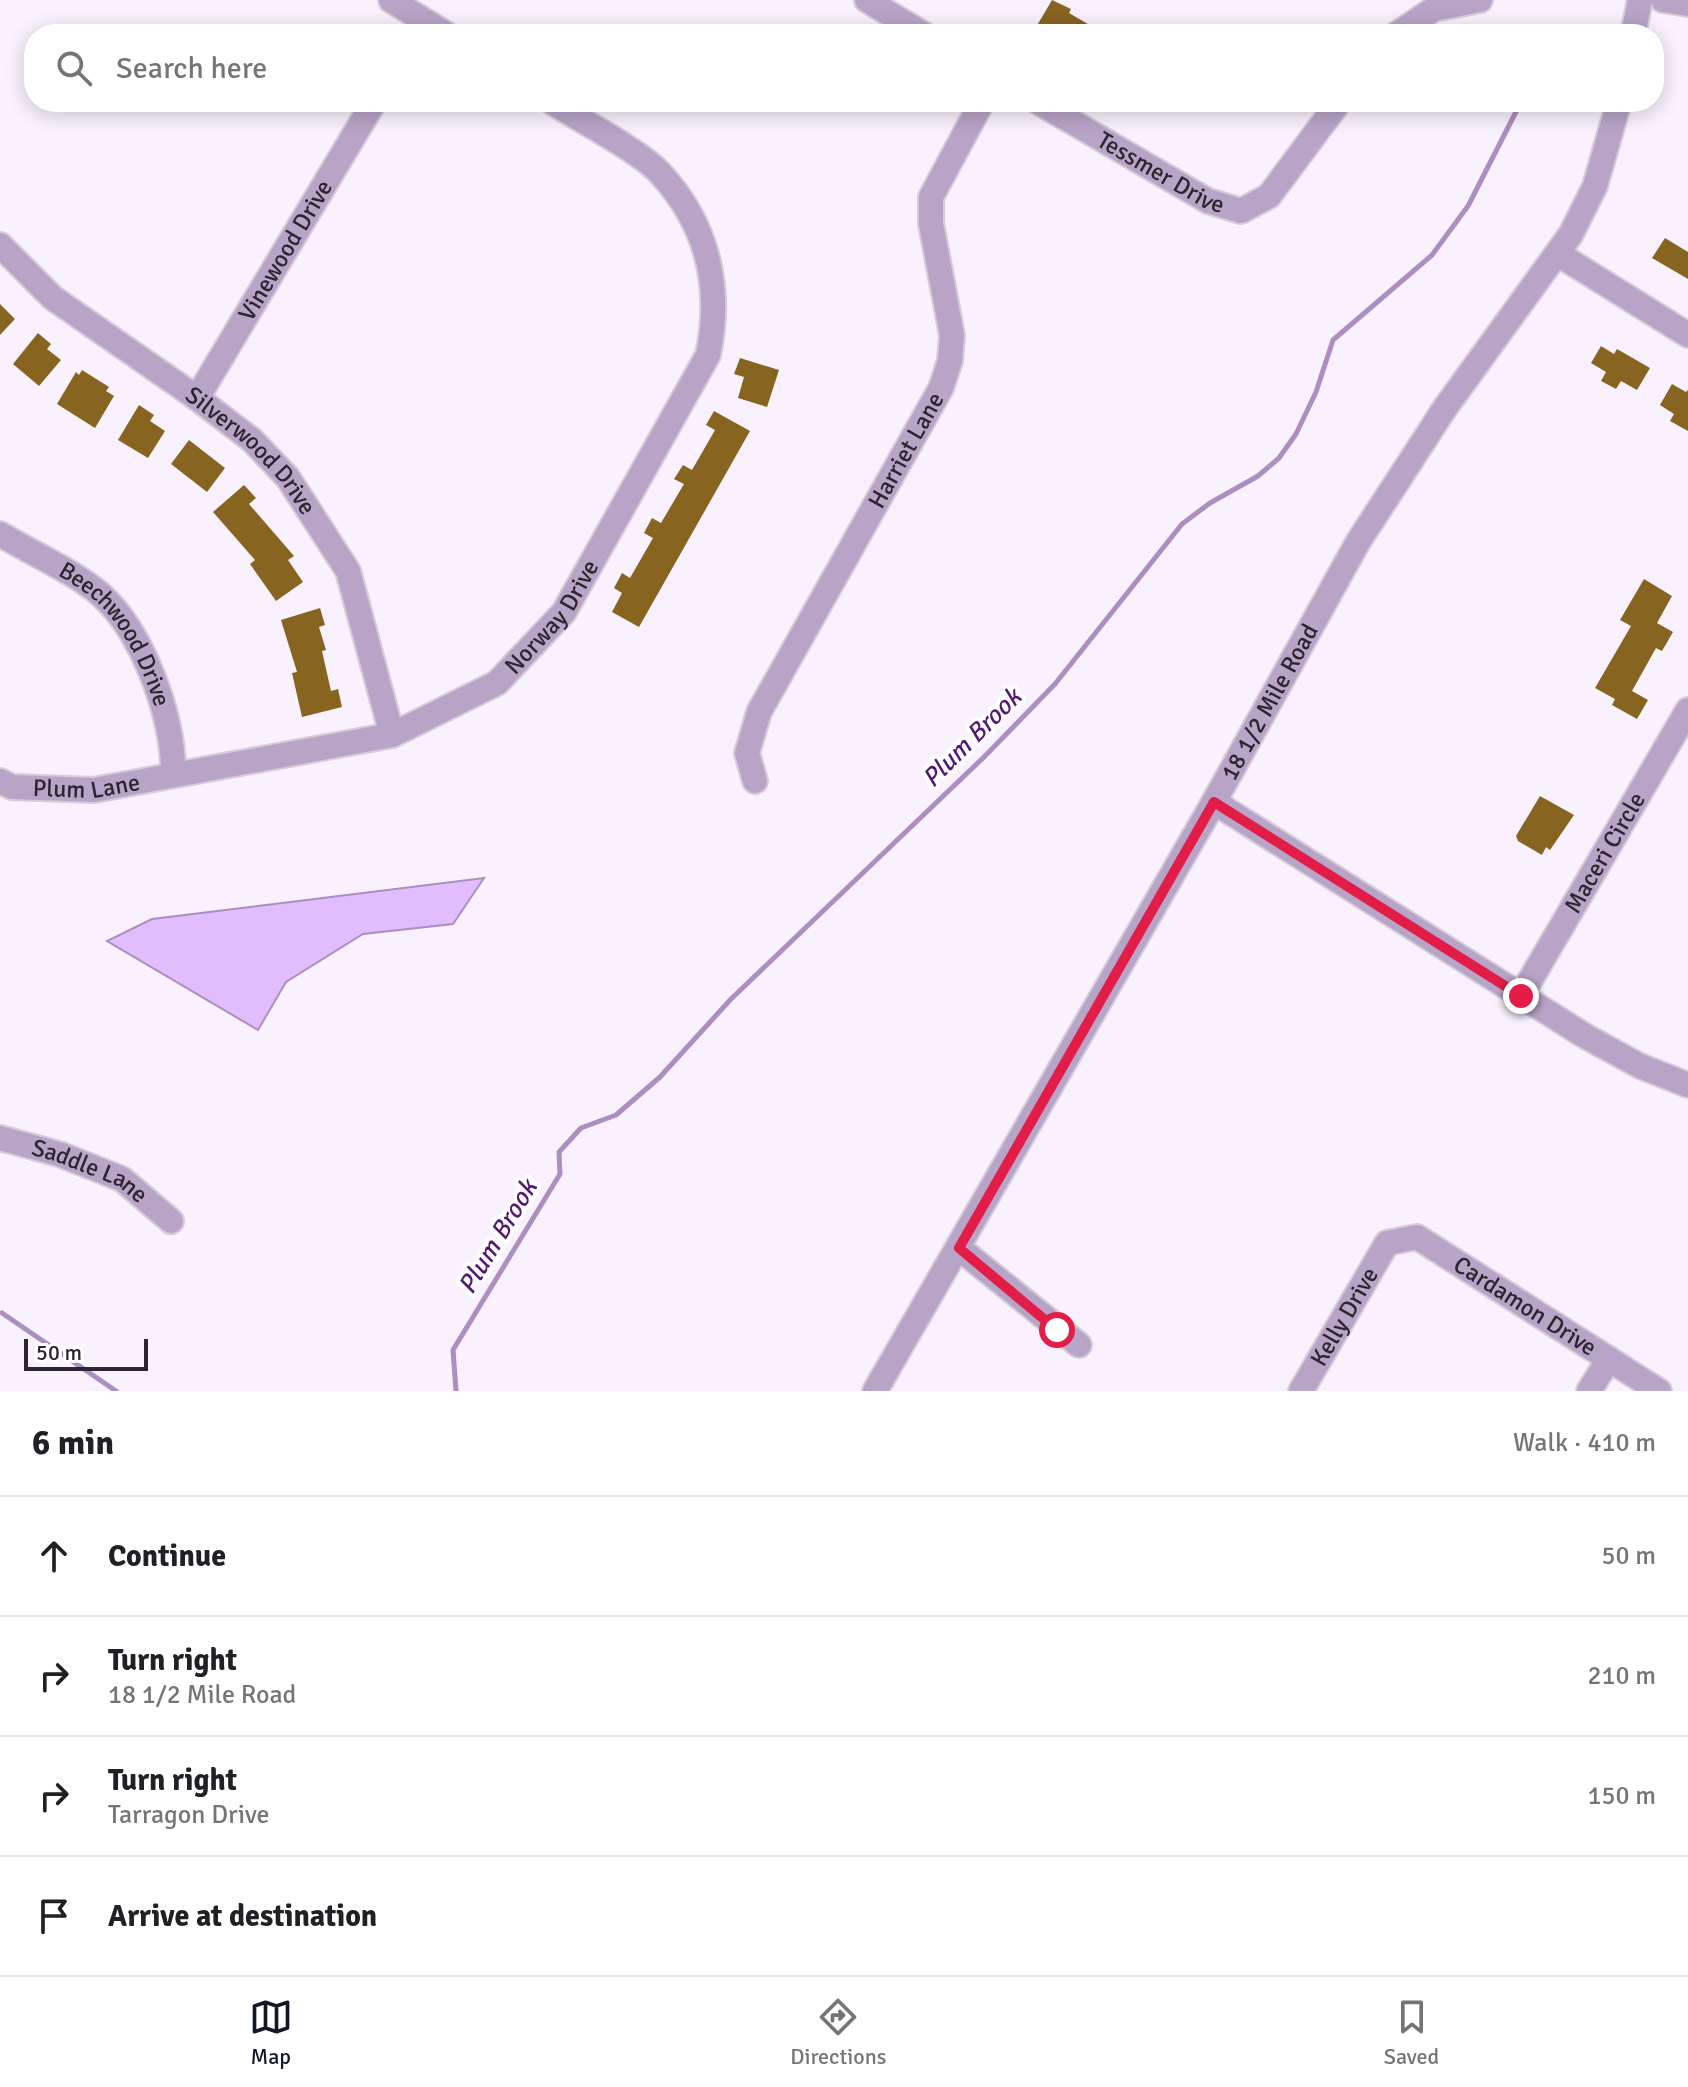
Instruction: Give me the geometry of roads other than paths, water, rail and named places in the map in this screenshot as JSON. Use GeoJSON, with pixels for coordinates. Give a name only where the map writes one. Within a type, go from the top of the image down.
{"type":"FeatureCollection","features":[{"type":"Feature","properties":{"kind":"street"},"geometry":{"type":"LineString","coordinates":[[391,0],[416,24]]}},
{"type":"Feature","properties":{"kind":"street"},"geometry":{"type":"LineString","coordinates":[[867,0],[907,24]]}},
{"type":"Feature","properties":{"kind":"street"},"geometry":{"type":"LineString","coordinates":[[1409,9],[1434,9],[1480,0]]}},
{"type":"Feature","properties":{"kind":"street"},"geometry":{"type":"LineString","coordinates":[[1635,24],[1640,0]]}},
{"type":"Feature","properties":{"kind":"street"},"geometry":{"type":"LineString","coordinates":[[1663,0],[1688,4]]}},
{"type":"Feature","properties":{"kind":"street","name":"Vinewood Drive"},"geometry":{"type":"LineString","coordinates":[[197,398],[368,112]]}},
{"type":"Feature","properties":{"kind":"street","name":"Norway Drive"},"geometry":{"type":"LineString","coordinates":[[173,775],[392,735],[497,683],[564,612],[708,355],[715,325],[713,271],[680,200],[658,171],[567,112]]}},
{"type":"Feature","properties":{"kind":"street","name":"Harriet Lane"},"geometry":{"type":"LineString","coordinates":[[755,781],[747,753],[759,712],[941,388],[950,361],[952,335],[931,224],[931,197],[977,112]]}},
{"type":"Feature","properties":{"kind":"street","name":"Tessmer Drive"},"geometry":{"type":"LineString","coordinates":[[1055,112],[1208,201],[1241,211],[1269,196],[1332,112]]}},
{"type":"Feature","properties":{"kind":"street","name":"18 1/2 Mile Road"},"geometry":{"type":"LineString","coordinates":[[875,1391],[1214,802],[1358,542],[1445,408],[1558,254],[1595,186],[1616,112]]}},
{"type":"Feature","properties":{"kind":"street","name":"Silverwood Drive"},"geometry":{"type":"LineString","coordinates":[[0,245],[53,298],[252,440],[288,478],[348,571],[392,735]]}},
{"type":"Feature","properties":{"kind":"street"},"geometry":{"type":"LineString","coordinates":[[1558,254],[1688,335]]}},
{"type":"Feature","properties":{"kind":"street","name":"Beechwood Drive"},"geometry":{"type":"LineString","coordinates":[[0,534],[100,594],[127,625],[150,670],[165,721],[173,775]]}},
{"type":"Feature","properties":{"kind":"street","name":"Maceri Circle"},"geometry":{"type":"LineString","coordinates":[[1521,996],[1688,710]]}},
{"type":"Feature","properties":{"kind":"street","name":"Plum Lane"},"geometry":{"type":"LineString","coordinates":[[0,781],[12,787],[94,790],[173,775]]}},
{"type":"Feature","properties":{"kind":"street"},"geometry":{"type":"LineString","coordinates":[[1214,802],[1521,996],[1640,1066],[1688,1085]]}},
{"type":"Feature","properties":{"kind":"street","name":"Saddle Lane"},"geometry":{"type":"LineString","coordinates":[[0,1138],[59,1154],[122,1179],[171,1221]]}},
{"type":"Feature","properties":{"kind":"street","name":"Cardamon Drive"},"geometry":{"type":"LineString","coordinates":[[1387,1243],[1417,1237],[1659,1391]]}},
{"type":"Feature","properties":{"kind":"street","name":"Kelly Drive"},"geometry":{"type":"LineString","coordinates":[[1301,1391],[1387,1243]]}},
{"type":"Feature","properties":{"kind":"street"},"geometry":{"type":"LineString","coordinates":[[959,1248],[1079,1345]]}},
{"type":"Feature","properties":{"kind":"street"},"geometry":{"type":"LineString","coordinates":[[1589,1391],[1609,1359]]}},
{"type":"Feature","properties":{"kind":"waterway","name":"Plum Brook"},"geometry":{"type":"LineString","coordinates":[[456,1391],[453,1350],[560,1174],[559,1152],[581,1128],[616,1115],[660,1077],[731,999],[984,757],[1055,684],[1182,524],[1210,503],[1258,476],[1279,458],[1296,434],[1316,392],[1333,340],[1432,255],[1468,206],[1516,112]]}},
{"type":"Feature","properties":{"kind":"waterway"},"geometry":{"type":"LineString","coordinates":[[2,1313],[116,1391]]}}]}
